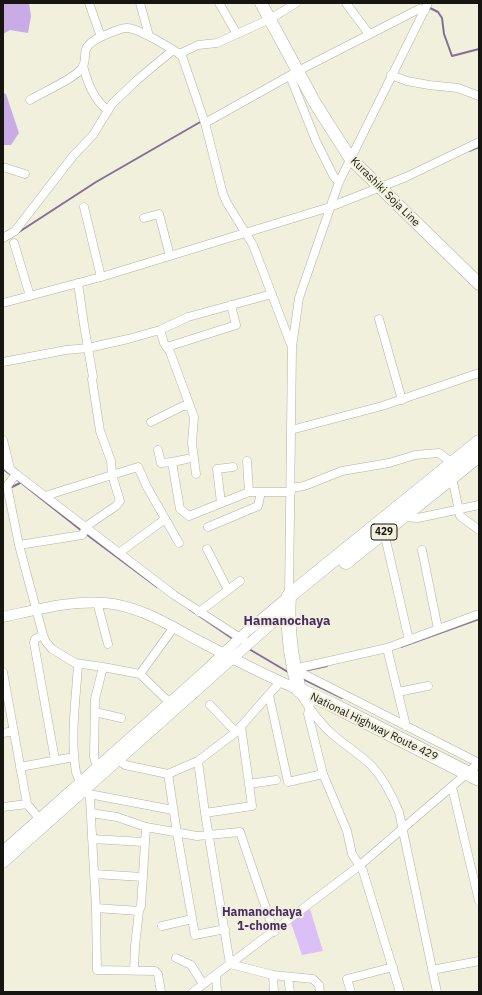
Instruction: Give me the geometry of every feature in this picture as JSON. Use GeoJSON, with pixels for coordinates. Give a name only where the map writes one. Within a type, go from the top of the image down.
{"type":"FeatureCollection","features":[{"type":"Feature","properties":{"kind":"highway","name":"429"},"geometry":{"type":"LineString","coordinates":[[288,602],[309,590],[403,517],[479,442]]}},
{"type":"Feature","properties":{"kind":"highway","name":"429"},"geometry":{"type":"LineString","coordinates":[[288,602],[451,471],[479,455]]}},
{"type":"Feature","properties":{"kind":"highway"},"geometry":{"type":"LineString","coordinates":[[288,602],[288,622],[296,677]]}},
{"type":"Feature","properties":{"kind":"highway","name":"National Highway Route 429"},"geometry":{"type":"LineString","coordinates":[[296,677],[312,702],[476,768]]}},
{"type":"Feature","properties":{"kind":"main road","name":"Kurashiki Soja Line"},"geometry":{"type":"LineString","coordinates":[[261,3],[270,18],[294,73],[350,158],[479,284]]}},
{"type":"Feature","properties":{"kind":"street"},"geometry":{"type":"LineString","coordinates":[[89,3],[101,37]]}},
{"type":"Feature","properties":{"kind":"street"},"geometry":{"type":"LineString","coordinates":[[140,3],[149,36]]}},
{"type":"Feature","properties":{"kind":"street"},"geometry":{"type":"LineString","coordinates":[[219,3],[236,34]]}},
{"type":"Feature","properties":{"kind":"street"},"geometry":{"type":"LineString","coordinates":[[4,237],[15,231],[73,156],[93,135],[112,104],[137,80],[176,52],[198,45],[218,43],[270,18],[296,3]]}},
{"type":"Feature","properties":{"kind":"street"},"geometry":{"type":"LineString","coordinates":[[346,3],[368,33]]}},
{"type":"Feature","properties":{"kind":"street"},"geometry":{"type":"LineString","coordinates":[[205,123],[368,33],[426,6]]}},
{"type":"Feature","properties":{"kind":"street"},"geometry":{"type":"LineString","coordinates":[[85,788],[97,767],[233,658],[288,602],[291,490],[292,346],[299,298],[339,182],[426,6]]}},
{"type":"Feature","properties":{"kind":"street"},"geometry":{"type":"LineString","coordinates":[[30,100],[74,75],[83,66],[86,60],[87,47],[95,39],[122,29],[128,28],[149,36],[182,56],[205,123],[223,194],[253,245],[292,346]]}},
{"type":"Feature","properties":{"kind":"street"},"geometry":{"type":"LineString","coordinates":[[83,66],[88,86],[100,105],[108,111]]}},
{"type":"Feature","properties":{"kind":"street"},"geometry":{"type":"LineString","coordinates":[[294,73],[316,141],[334,177],[339,182]]}},
{"type":"Feature","properties":{"kind":"street"},"geometry":{"type":"LineString","coordinates":[[391,75],[407,81],[458,88],[479,96]]}},
{"type":"Feature","properties":{"kind":"street"},"geometry":{"type":"LineString","coordinates":[[3,303],[101,277],[245,232],[329,209],[378,187],[406,177],[479,142]]}},
{"type":"Feature","properties":{"kind":"street"},"geometry":{"type":"LineString","coordinates":[[3,167],[25,174]]}},
{"type":"Feature","properties":{"kind":"street"},"geometry":{"type":"LineString","coordinates":[[84,207],[101,277]]}},
{"type":"Feature","properties":{"kind":"street"},"geometry":{"type":"LineString","coordinates":[[144,218],[159,214],[170,256]]}},
{"type":"Feature","properties":{"kind":"street"},"geometry":{"type":"LineString","coordinates":[[14,242],[30,296]]}},
{"type":"Feature","properties":{"kind":"street"},"geometry":{"type":"LineString","coordinates":[[20,545],[85,530],[116,506],[120,501],[112,475],[111,461],[100,431],[78,283]]}},
{"type":"Feature","properties":{"kind":"street"},"geometry":{"type":"LineString","coordinates":[[3,362],[66,350],[88,348],[160,330],[188,318],[272,294]]}},
{"type":"Feature","properties":{"kind":"street"},"geometry":{"type":"LineString","coordinates":[[167,347],[236,325],[232,305]]}},
{"type":"Feature","properties":{"kind":"street"},"geometry":{"type":"LineString","coordinates":[[379,319],[402,400]]}},
{"type":"Feature","properties":{"kind":"street"},"geometry":{"type":"LineString","coordinates":[[160,330],[187,394],[194,417],[192,439],[196,474]]}},
{"type":"Feature","properties":{"kind":"street"},"geometry":{"type":"LineString","coordinates":[[291,430],[402,400],[479,373]]}},
{"type":"Feature","properties":{"kind":"street"},"geometry":{"type":"LineString","coordinates":[[151,422],[182,406],[190,406]]}},
{"type":"Feature","properties":{"kind":"street"},"geometry":{"type":"LineString","coordinates":[[3,440],[20,545],[46,642],[52,649],[74,663],[140,674],[173,705]]}},
{"type":"Feature","properties":{"kind":"street"},"geometry":{"type":"LineString","coordinates":[[158,450],[161,463],[187,459]]}},
{"type":"Feature","properties":{"kind":"street"},"geometry":{"type":"LineString","coordinates":[[172,462],[180,509],[189,516],[249,492],[291,490],[342,471],[389,463],[415,455],[439,453],[447,459],[451,471],[460,516],[479,530]]}},
{"type":"Feature","properties":{"kind":"street"},"geometry":{"type":"LineString","coordinates":[[247,461],[249,492]]}},
{"type":"Feature","properties":{"kind":"street"},"geometry":{"type":"LineString","coordinates":[[3,462],[9,483]]}},
{"type":"Feature","properties":{"kind":"street"},"geometry":{"type":"LineString","coordinates":[[45,496],[138,467],[147,487],[180,543]]}},
{"type":"Feature","properties":{"kind":"street"},"geometry":{"type":"LineString","coordinates":[[221,504],[217,470],[233,467]]}},
{"type":"Feature","properties":{"kind":"street"},"geometry":{"type":"LineString","coordinates":[[9,483],[45,496],[85,530],[119,553],[246,646]]}},
{"type":"Feature","properties":{"kind":"street"},"geometry":{"type":"LineString","coordinates":[[208,527],[258,506],[261,492]]}},
{"type":"Feature","properties":{"kind":"street"},"geometry":{"type":"LineString","coordinates":[[403,517],[418,518],[479,506]]}},
{"type":"Feature","properties":{"kind":"street"},"geometry":{"type":"LineString","coordinates":[[119,553],[165,519]]}},
{"type":"Feature","properties":{"kind":"street"},"geometry":{"type":"LineString","coordinates":[[384,532],[409,640]]}},
{"type":"Feature","properties":{"kind":"street"},"geometry":{"type":"LineString","coordinates":[[207,549],[228,590]]}},
{"type":"Feature","properties":{"kind":"street"},"geometry":{"type":"LineString","coordinates":[[422,550],[438,630]]}},
{"type":"Feature","properties":{"kind":"street"},"geometry":{"type":"LineString","coordinates":[[199,612],[240,581]]}},
{"type":"Feature","properties":{"kind":"street"},"geometry":{"type":"LineString","coordinates":[[97,602],[108,644]]}},
{"type":"Feature","properties":{"kind":"street"},"geometry":{"type":"LineString","coordinates":[[3,617],[78,603],[97,602],[132,608],[174,627],[280,682]]}},
{"type":"Feature","properties":{"kind":"street"},"geometry":{"type":"LineString","coordinates":[[3,851],[43,822],[118,760],[223,653],[237,640],[288,602]]}},
{"type":"Feature","properties":{"kind":"street"},"geometry":{"type":"LineString","coordinates":[[118,760],[125,765],[168,774],[198,761],[238,729],[280,682],[388,650],[409,640],[479,614]]}},
{"type":"Feature","properties":{"kind":"street"},"geometry":{"type":"LineString","coordinates":[[140,674],[174,627]]}},
{"type":"Feature","properties":{"kind":"street"},"geometry":{"type":"LineString","coordinates":[[43,635],[35,639],[34,643],[55,760]]}},
{"type":"Feature","properties":{"kind":"street"},"geometry":{"type":"LineString","coordinates":[[388,650],[406,726]]}},
{"type":"Feature","properties":{"kind":"street"},"geometry":{"type":"LineString","coordinates":[[78,664],[72,743],[76,774],[85,788],[91,813],[96,908],[97,970],[155,970],[158,974],[161,992]]}},
{"type":"Feature","properties":{"kind":"street"},"geometry":{"type":"LineString","coordinates":[[97,767],[94,757],[95,699],[103,667]]}},
{"type":"Feature","properties":{"kind":"street"},"geometry":{"type":"LineString","coordinates":[[3,672],[5,694],[14,731],[27,804],[43,822]]}},
{"type":"Feature","properties":{"kind":"street"},"geometry":{"type":"LineString","coordinates":[[193,992],[359,866],[476,768],[406,726],[296,677]]}},
{"type":"Feature","properties":{"kind":"street"},"geometry":{"type":"LineString","coordinates":[[398,692],[428,686]]}},
{"type":"Feature","properties":{"kind":"street"},"geometry":{"type":"LineString","coordinates":[[269,695],[272,700],[288,782],[323,774]]}},
{"type":"Feature","properties":{"kind":"street"},"geometry":{"type":"LineString","coordinates":[[312,702],[308,714],[323,774],[347,831],[352,854],[363,871],[400,992]]}},
{"type":"Feature","properties":{"kind":"street"},"geometry":{"type":"LineString","coordinates":[[312,702],[329,732],[371,765],[387,786],[399,812],[437,992]]}},
{"type":"Feature","properties":{"kind":"street"},"geometry":{"type":"LineString","coordinates":[[205,813],[252,806],[238,729],[210,705]]}},
{"type":"Feature","properties":{"kind":"street"},"geometry":{"type":"LineString","coordinates":[[95,712],[121,718]]}},
{"type":"Feature","properties":{"kind":"street"},"geometry":{"type":"LineString","coordinates":[[3,733],[14,731]]}},
{"type":"Feature","properties":{"kind":"street"},"geometry":{"type":"LineString","coordinates":[[20,767],[74,757]]}},
{"type":"Feature","properties":{"kind":"street"},"geometry":{"type":"LineString","coordinates":[[198,761],[208,834],[230,964]]}},
{"type":"Feature","properties":{"kind":"street"},"geometry":{"type":"LineString","coordinates":[[168,774],[195,934],[224,929]]}},
{"type":"Feature","properties":{"kind":"street"},"geometry":{"type":"LineString","coordinates":[[249,784],[276,780]]}},
{"type":"Feature","properties":{"kind":"street"},"geometry":{"type":"LineString","coordinates":[[452,787],[476,874],[479,901]]}},
{"type":"Feature","properties":{"kind":"street"},"geometry":{"type":"LineString","coordinates":[[85,788],[174,810]]}},
{"type":"Feature","properties":{"kind":"street"},"geometry":{"type":"LineString","coordinates":[[3,808],[27,804]]}},
{"type":"Feature","properties":{"kind":"street"},"geometry":{"type":"LineString","coordinates":[[91,813],[117,817],[146,827],[197,836],[240,832],[274,932]]}},
{"type":"Feature","properties":{"kind":"street"},"geometry":{"type":"LineString","coordinates":[[3,863],[43,822]]}},
{"type":"Feature","properties":{"kind":"street"},"geometry":{"type":"LineString","coordinates":[[134,970],[134,946],[141,906],[146,827]]}},
{"type":"Feature","properties":{"kind":"street"},"geometry":{"type":"LineString","coordinates":[[92,839],[144,842]]}},
{"type":"Feature","properties":{"kind":"street"},"geometry":{"type":"LineString","coordinates":[[94,874],[143,877]]}},
{"type":"Feature","properties":{"kind":"street"},"geometry":{"type":"LineString","coordinates":[[96,908],[139,911]]}},
{"type":"Feature","properties":{"kind":"street"},"geometry":{"type":"LineString","coordinates":[[162,926],[192,919]]}},
{"type":"Feature","properties":{"kind":"street"},"geometry":{"type":"LineString","coordinates":[[176,958],[192,965],[203,984]]}},
{"type":"Feature","properties":{"kind":"street"},"geometry":{"type":"LineString","coordinates":[[432,970],[479,961]]}},
{"type":"Feature","properties":{"kind":"street"},"geometry":{"type":"LineString","coordinates":[[230,964],[273,975],[312,979],[319,985],[320,992]]}},
{"type":"Feature","properties":{"kind":"street"},"geometry":{"type":"LineString","coordinates":[[351,992],[347,980],[393,967]]}},
{"type":"Feature","properties":{"kind":"street"},"geometry":{"type":"LineString","coordinates":[[216,975],[217,992]]}},
{"type":"Feature","properties":{"kind":"street"},"geometry":{"type":"LineString","coordinates":[[273,975],[274,992]]}},
{"type":"Feature","properties":{"kind":"street"},"geometry":{"type":"LineString","coordinates":[[288,977],[290,992]]}},
{"type":"Feature","properties":{"kind":"shaded area"},"geometry":{"type":"Polygon","coordinates":[[[3,3],[29,3],[31,16],[28,33],[10,30],[3,34],[3,3]]]}},
{"type":"Feature","properties":{"kind":"shaded area"},"geometry":{"type":"Polygon","coordinates":[[[3,93],[6,94],[19,133],[11,145],[3,145],[3,93]]]}},
{"type":"Feature","properties":{"kind":"shaded area"},"geometry":{"type":"Polygon","coordinates":[[[310,909],[323,951],[302,955],[291,923],[310,909]]]}},
{"type":"Feature","properties":{"kind":"waterway"},"geometry":{"type":"LineString","coordinates":[[430,8],[438,12],[442,18],[444,34],[452,56],[479,49]]}},
{"type":"Feature","properties":{"kind":"waterway"},"geometry":{"type":"LineString","coordinates":[[19,232],[96,182],[202,121]]}},
{"type":"Feature","properties":{"kind":"waterway"},"geometry":{"type":"LineString","coordinates":[[469,151],[479,147]]}},
{"type":"Feature","properties":{"kind":"waterway"},"geometry":{"type":"LineString","coordinates":[[3,469],[11,475]]}},
{"type":"Feature","properties":{"kind":"waterway"},"geometry":{"type":"LineString","coordinates":[[15,478],[82,531]]}},
{"type":"Feature","properties":{"kind":"waterway"},"geometry":{"type":"LineString","coordinates":[[10,488],[20,483]]}},
{"type":"Feature","properties":{"kind":"waterway"},"geometry":{"type":"LineString","coordinates":[[86,534],[157,587]]}},
{"type":"Feature","properties":{"kind":"waterway"},"geometry":{"type":"LineString","coordinates":[[189,609],[233,639]]}},
{"type":"Feature","properties":{"kind":"waterway"},"geometry":{"type":"LineString","coordinates":[[401,647],[479,619]]}},
{"type":"Feature","properties":{"kind":"waterway"},"geometry":{"type":"LineString","coordinates":[[249,649],[288,672]]}},
{"type":"Feature","properties":{"kind":"waterway"},"geometry":{"type":"LineString","coordinates":[[304,671],[327,666]]}},
{"type":"Feature","properties":{"kind":"waterway"},"geometry":{"type":"LineString","coordinates":[[301,678],[342,698]]}},
{"type":"Feature","properties":{"kind":"district","name":"Hamanochaya"},"geometry":{"type":"Point","coordinates":[287,621]}},
{"type":"Feature","properties":{"kind":"district","name":"Hamanochaya 1-chome"},"geometry":{"type":"Point","coordinates":[262,920]}}]}
